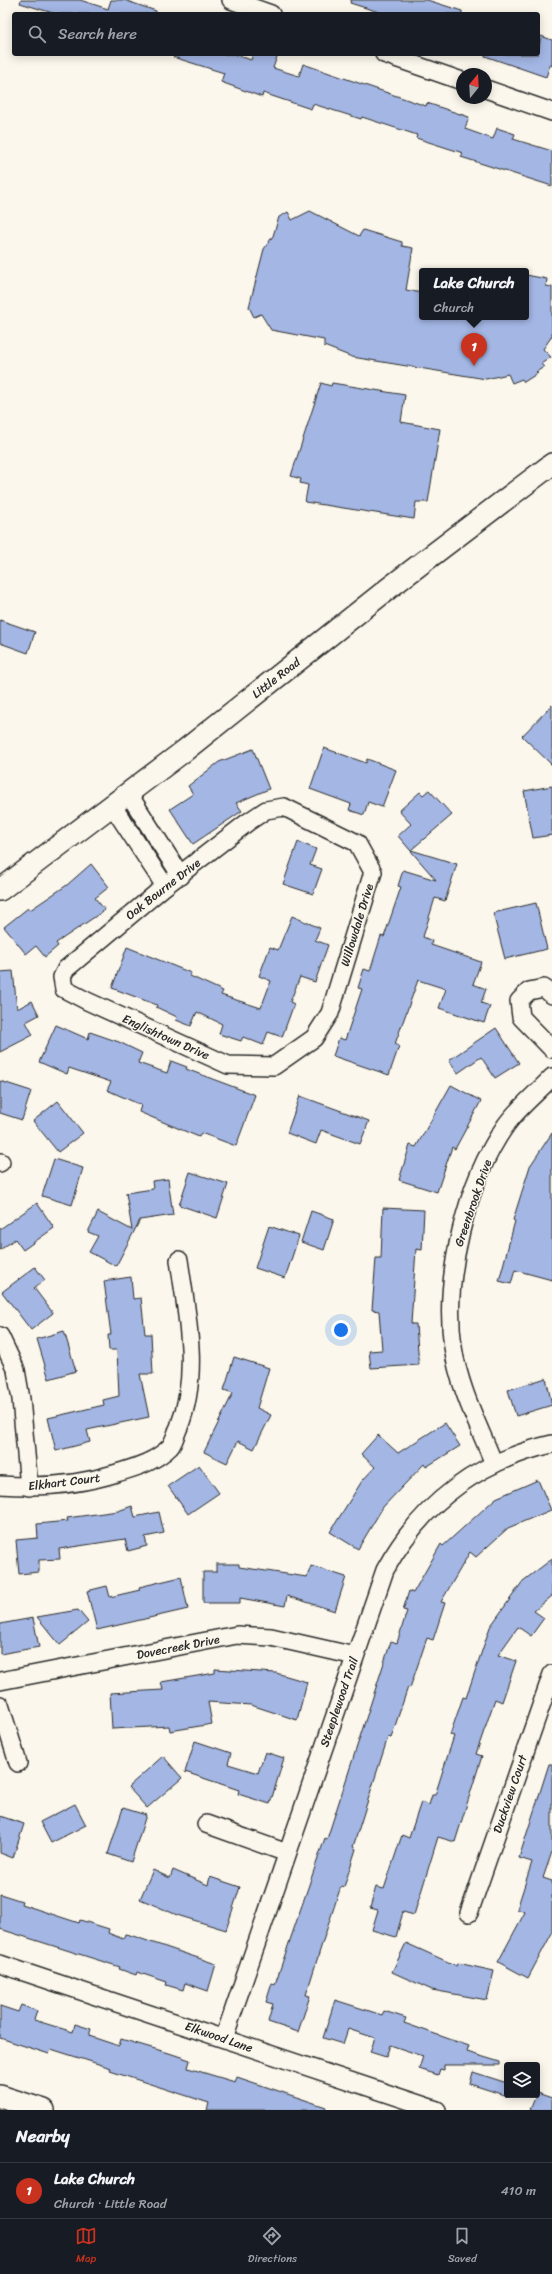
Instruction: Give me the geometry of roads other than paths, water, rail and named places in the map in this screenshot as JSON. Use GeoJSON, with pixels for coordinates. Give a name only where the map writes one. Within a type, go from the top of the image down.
{"type":"FeatureCollection","features":[{"type":"Feature","properties":{"kind":"street"},"geometry":{"type":"LineString","coordinates":[[231,0],[264,12]]}},
{"type":"Feature","properties":{"kind":"street"},"geometry":{"type":"LineString","coordinates":[[390,56],[456,79]]}},
{"type":"Feature","properties":{"kind":"street"},"geometry":{"type":"LineString","coordinates":[[492,91],[552,112]]}},
{"type":"Feature","properties":{"kind":"street","name":"Little Road"},"geometry":{"type":"LineString","coordinates":[[0,890],[184,751],[389,588],[552,464]]}},
{"type":"Feature","properties":{"kind":"street"},"geometry":{"type":"LineString","coordinates":[[120,799],[181,876]]}},
{"type":"Feature","properties":{"kind":"street"},"geometry":{"type":"LineString","coordinates":[[120,799],[165,886]]}},
{"type":"Feature","properties":{"kind":"street","name":"Oak Bourne Drive"},"geometry":{"type":"LineString","coordinates":[[64,989],[62,977],[66,969],[165,886],[181,876],[248,822],[266,810],[284,807]]}},
{"type":"Feature","properties":{"kind":"street","name":"Willowdale Drive"},"geometry":{"type":"LineString","coordinates":[[274,1066],[314,1038],[330,1013],[374,872],[357,843],[284,807]]}},
{"type":"Feature","properties":{"kind":"street"},"geometry":{"type":"LineString","coordinates":[[552,995],[544,988],[529,991],[519,1001],[521,1016],[552,1049]]}},
{"type":"Feature","properties":{"kind":"street","name":"Englishtown Drive"},"geometry":{"type":"LineString","coordinates":[[64,989],[86,1001],[228,1065],[274,1066]]}},
{"type":"Feature","properties":{"kind":"street","name":"Greenbrook Drive"},"geometry":{"type":"LineString","coordinates":[[494,1464],[463,1388],[453,1348],[450,1313],[451,1281],[459,1236],[480,1175],[494,1144],[507,1124],[552,1077]]}},
{"type":"Feature","properties":{"kind":"street","name":"Elkhart Court"},"geometry":{"type":"LineString","coordinates":[[0,1485],[29,1487],[93,1481],[148,1463],[171,1446],[184,1413],[190,1380],[190,1336],[179,1260]]}},
{"type":"Feature","properties":{"kind":"street"},"geometry":{"type":"LineString","coordinates":[[0,1336],[16,1370],[21,1399],[29,1487]]}},
{"type":"Feature","properties":{"kind":"street","name":"Steeplewood Trail"},"geometry":{"type":"LineString","coordinates":[[224,2038],[385,1570],[400,1544],[418,1520],[435,1504],[474,1475],[494,1464],[528,1450],[552,1444]]}},
{"type":"Feature","properties":{"kind":"street","name":"Dovecreek Drive"},"geometry":{"type":"LineString","coordinates":[[0,1681],[237,1635],[270,1637],[355,1656]]}},
{"type":"Feature","properties":{"kind":"street","name":"Duckview Court"},"geometry":{"type":"LineString","coordinates":[[469,1913],[552,1674]]}},
{"type":"Feature","properties":{"kind":"street"},"geometry":{"type":"LineString","coordinates":[[0,1705],[18,1763]]}},
{"type":"Feature","properties":{"kind":"street"},"geometry":{"type":"LineString","coordinates":[[206,1824],[287,1853]]}},
{"type":"Feature","properties":{"kind":"street","name":"Elkwood Lane"},"geometry":{"type":"LineString","coordinates":[[0,1964],[437,2110]]}},
{"type":"Feature","properties":{"kind":"street"},"geometry":{"type":"LineString","coordinates":[[0,2096],[44,2110]]}},
{"type":"Feature","properties":{"kind":"place","name":"Lake Church"},"geometry":{"type":"Point","coordinates":[474,366]}}]}
